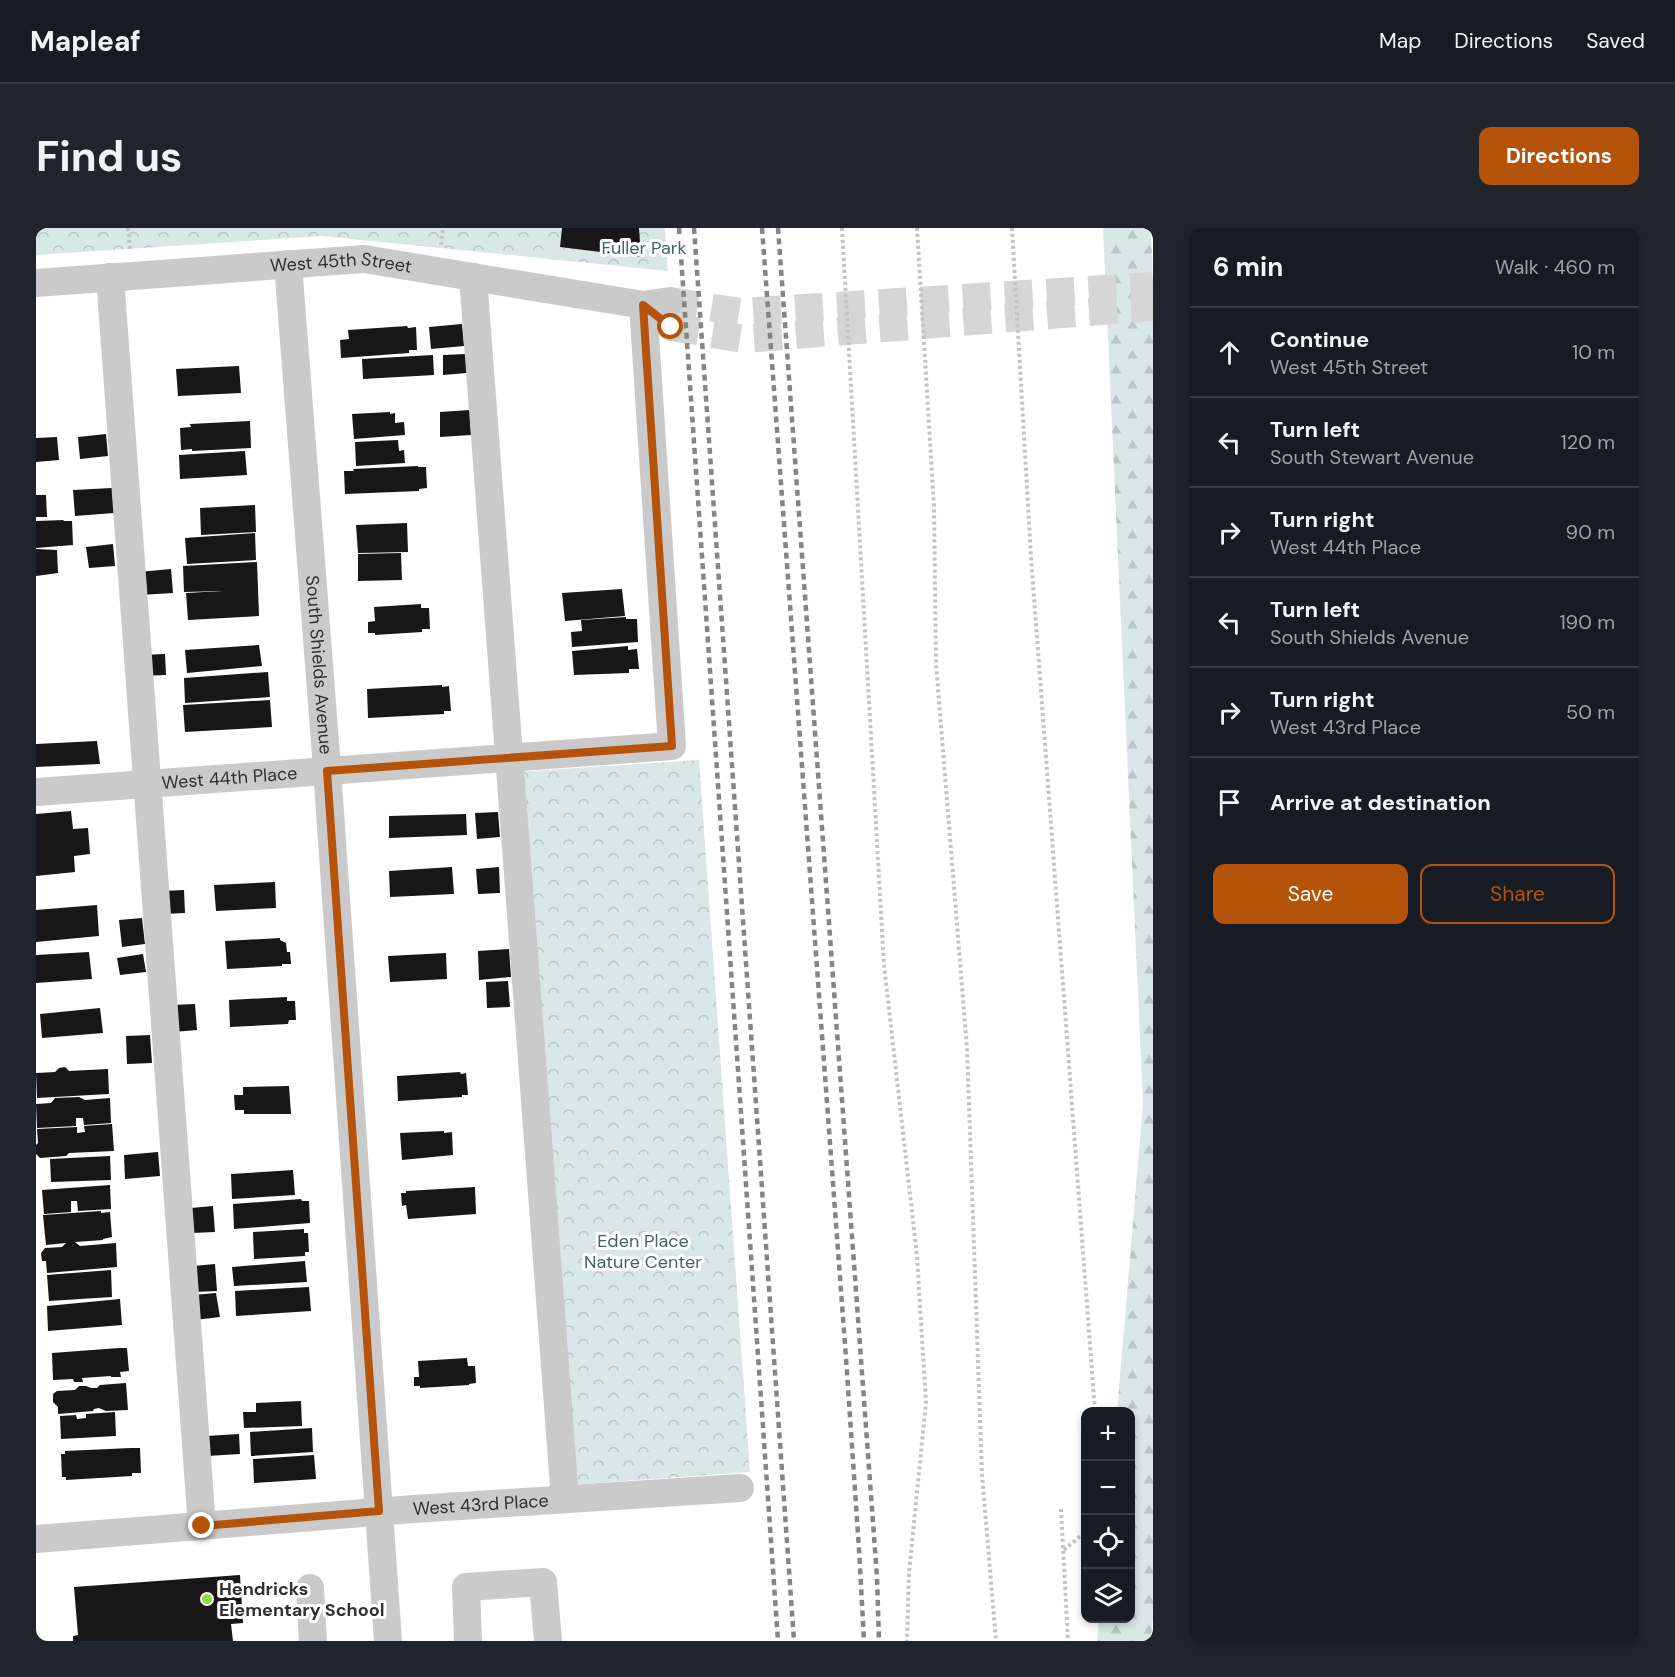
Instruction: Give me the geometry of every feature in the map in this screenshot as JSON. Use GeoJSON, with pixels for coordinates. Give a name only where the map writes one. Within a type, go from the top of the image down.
{"type":"FeatureCollection","features":[{"type":"Feature","properties":{"kind":"street","name":"West 45th Street"},"geometry":{"type":"LineString","coordinates":[[36,283],[364,259],[661,311],[672,746]]}},
{"type":"Feature","properties":{"kind":"street","name":"South Shields Avenue"},"geometry":{"type":"LineString","coordinates":[[288,264],[327,771],[388,1641]]}},
{"type":"Feature","properties":{"kind":"street"},"geometry":{"type":"LineString","coordinates":[[111,277],[202,1526]]}},
{"type":"Feature","properties":{"kind":"street"},"geometry":{"type":"LineString","coordinates":[[473,277],[565,1499]]}},
{"type":"Feature","properties":{"kind":"street","name":"West 44th Place"},"geometry":{"type":"LineString","coordinates":[[36,792],[672,746]]}},
{"type":"Feature","properties":{"kind":"street","name":"West 43rd Place"},"geometry":{"type":"LineString","coordinates":[[36,1539],[379,1511],[740,1488]]}},
{"type":"Feature","properties":{"kind":"street"},"geometry":{"type":"LineString","coordinates":[[468,1641],[466,1587],[543,1582],[548,1641]]}},
{"type":"Feature","properties":{"kind":"street"},"geometry":{"type":"LineString","coordinates":[[310,1588],[313,1641]]}},
{"type":"Feature","properties":{"kind":"path"},"geometry":{"type":"LineString","coordinates":[[128,228],[130,257]]}},
{"type":"Feature","properties":{"kind":"path"},"geometry":{"type":"LineString","coordinates":[[842,228],[885,965],[917,1256],[926,1402],[909,1573],[907,1641]]}},
{"type":"Feature","properties":{"kind":"path"},"geometry":{"type":"LineString","coordinates":[[917,228],[934,506],[936,664],[967,1048],[982,1474],[996,1641]]}},
{"type":"Feature","properties":{"kind":"path"},"geometry":{"type":"LineString","coordinates":[[1012,228],[1031,557],[1095,1407]]}},
{"type":"Feature","properties":{"kind":"path"},"geometry":{"type":"LineString","coordinates":[[1061,1509],[1068,1641]]}},
{"type":"Feature","properties":{"kind":"path"},"geometry":{"type":"LineString","coordinates":[[1063,1551],[1081,1535]]}},
{"type":"Feature","properties":{"kind":"green space","name":"Fuller Park"},"geometry":{"type":"Polygon","coordinates":[[[36,228],[665,228],[668,271],[322,236],[36,255],[36,228]]]}},
{"type":"Feature","properties":{"kind":"green space"},"geometry":{"type":"Polygon","coordinates":[[[1103,228],[1151,228],[1153,286],[1153,1614],[1151,1641],[1097,1641],[1099,1623],[1135,1623],[1135,1407],[1117,1407],[1143,1104],[1103,228]]]}},
{"type":"Feature","properties":{"kind":"green space","name":"Eden Place Nature Center"},"geometry":{"type":"Polygon","coordinates":[[[699,760],[750,1472],[568,1485],[516,772],[699,760]]]}},
{"type":"Feature","properties":{"kind":"building"},"geometry":{"type":"Polygon","coordinates":[[[562,228],[639,228],[641,257],[560,247],[562,228]]]}},
{"type":"Feature","properties":{"kind":"building"},"geometry":{"type":"Polygon","coordinates":[[[462,324],[464,346],[431,349],[429,327],[462,324]]]}},
{"type":"Feature","properties":{"kind":"building"},"geometry":{"type":"Polygon","coordinates":[[[407,326],[408,328],[416,327],[417,350],[409,350],[409,353],[341,358],[340,340],[349,339],[348,330],[407,326]]]}},
{"type":"Feature","properties":{"kind":"building"},"geometry":{"type":"Polygon","coordinates":[[[466,354],[467,373],[443,375],[443,355],[466,354]]]}},
{"type":"Feature","properties":{"kind":"building"},"geometry":{"type":"Polygon","coordinates":[[[433,355],[434,375],[363,379],[362,359],[433,355]]]}},
{"type":"Feature","properties":{"kind":"building"},"geometry":{"type":"Polygon","coordinates":[[[239,366],[241,393],[178,396],[176,369],[239,366]]]}},
{"type":"Feature","properties":{"kind":"building"},"geometry":{"type":"Polygon","coordinates":[[[470,410],[471,435],[440,437],[440,412],[470,410]]]}},
{"type":"Feature","properties":{"kind":"building"},"geometry":{"type":"Polygon","coordinates":[[[390,412],[390,414],[395,413],[395,423],[404,422],[405,435],[354,439],[352,414],[390,412]]]}},
{"type":"Feature","properties":{"kind":"building"},"geometry":{"type":"Polygon","coordinates":[[[250,421],[251,448],[181,450],[180,428],[191,427],[190,424],[250,421]]]}},
{"type":"Feature","properties":{"kind":"building"},"geometry":{"type":"Polygon","coordinates":[[[106,434],[108,456],[80,459],[78,437],[106,434]]]}},
{"type":"Feature","properties":{"kind":"building"},"geometry":{"type":"Polygon","coordinates":[[[57,437],[59,460],[36,462],[36,438],[57,437]]]}},
{"type":"Feature","properties":{"kind":"building"},"geometry":{"type":"Polygon","coordinates":[[[398,440],[399,451],[404,450],[405,463],[356,466],[355,442],[398,440]]]}},
{"type":"Feature","properties":{"kind":"building"},"geometry":{"type":"Polygon","coordinates":[[[245,451],[247,475],[180,479],[179,455],[245,451]]]}},
{"type":"Feature","properties":{"kind":"building"},"geometry":{"type":"Polygon","coordinates":[[[426,467],[427,488],[419,489],[419,491],[345,494],[344,471],[426,467]]]}},
{"type":"Feature","properties":{"kind":"building"},"geometry":{"type":"Polygon","coordinates":[[[112,488],[114,513],[75,516],[73,490],[112,488]]]}},
{"type":"Feature","properties":{"kind":"building"},"geometry":{"type":"Polygon","coordinates":[[[36,495],[46,495],[47,517],[36,517],[36,495]]]}},
{"type":"Feature","properties":{"kind":"building"},"geometry":{"type":"Polygon","coordinates":[[[255,505],[256,532],[201,535],[200,508],[255,505]]]}},
{"type":"Feature","properties":{"kind":"building"},"geometry":{"type":"Polygon","coordinates":[[[36,521],[72,521],[73,545],[36,548],[36,521]]]}},
{"type":"Feature","properties":{"kind":"building"},"geometry":{"type":"Polygon","coordinates":[[[407,523],[408,552],[358,553],[356,525],[407,523]]]}},
{"type":"Feature","properties":{"kind":"building"},"geometry":{"type":"Polygon","coordinates":[[[255,533],[256,560],[187,564],[185,538],[255,533]]]}},
{"type":"Feature","properties":{"kind":"building"},"geometry":{"type":"Polygon","coordinates":[[[113,544],[115,566],[89,568],[86,547],[113,544]]]}},
{"type":"Feature","properties":{"kind":"building"},"geometry":{"type":"Polygon","coordinates":[[[36,549],[57,550],[58,573],[36,576],[36,549]]]}},
{"type":"Feature","properties":{"kind":"building"},"geometry":{"type":"Polygon","coordinates":[[[401,553],[402,580],[358,581],[358,554],[401,553]]]}},
{"type":"Feature","properties":{"kind":"building"},"geometry":{"type":"Polygon","coordinates":[[[257,562],[259,616],[188,620],[186,593],[223,591],[184,592],[183,566],[257,562]]]}},
{"type":"Feature","properties":{"kind":"building"},"geometry":{"type":"Polygon","coordinates":[[[171,569],[173,593],[140,595],[138,572],[171,569]]]}},
{"type":"Feature","properties":{"kind":"building"},"geometry":{"type":"Polygon","coordinates":[[[622,589],[625,616],[565,621],[562,593],[622,589]]]}},
{"type":"Feature","properties":{"kind":"building"},"geometry":{"type":"Polygon","coordinates":[[[421,604],[421,608],[429,608],[430,629],[422,629],[422,632],[375,635],[375,633],[368,633],[368,622],[375,621],[374,607],[421,604]]]}},
{"type":"Feature","properties":{"kind":"building"},"geometry":{"type":"Polygon","coordinates":[[[626,617],[626,619],[637,619],[638,642],[572,647],[571,632],[582,631],[581,620],[626,617]]]}},
{"type":"Feature","properties":{"kind":"building"},"geometry":{"type":"Polygon","coordinates":[[[259,645],[262,666],[187,673],[185,650],[259,645]]]}},
{"type":"Feature","properties":{"kind":"building"},"geometry":{"type":"Polygon","coordinates":[[[628,646],[628,650],[637,649],[639,669],[629,669],[629,673],[574,675],[572,651],[628,646]]]}},
{"type":"Feature","properties":{"kind":"building"},"geometry":{"type":"Polygon","coordinates":[[[165,654],[166,675],[141,676],[140,655],[165,654]]]}},
{"type":"Feature","properties":{"kind":"building"},"geometry":{"type":"Polygon","coordinates":[[[268,672],[270,697],[185,703],[184,678],[268,672]]]}},
{"type":"Feature","properties":{"kind":"building"},"geometry":{"type":"Polygon","coordinates":[[[442,685],[442,687],[449,686],[451,711],[444,711],[444,714],[368,718],[367,689],[442,685]]]}},
{"type":"Feature","properties":{"kind":"building"},"geometry":{"type":"Polygon","coordinates":[[[270,700],[272,727],[185,732],[183,705],[270,700]]]}},
{"type":"Feature","properties":{"kind":"building"},"geometry":{"type":"Polygon","coordinates":[[[97,741],[100,764],[36,767],[36,744],[97,741]]]}},
{"type":"Feature","properties":{"kind":"building"},"geometry":{"type":"Polygon","coordinates":[[[71,811],[73,829],[88,828],[90,854],[74,856],[75,872],[36,876],[36,814],[71,811]]]}},
{"type":"Feature","properties":{"kind":"building"},"geometry":{"type":"Polygon","coordinates":[[[498,812],[500,837],[477,839],[475,813],[498,812]]]}},
{"type":"Feature","properties":{"kind":"building"},"geometry":{"type":"Polygon","coordinates":[[[466,814],[467,835],[389,838],[389,816],[466,814]]]}},
{"type":"Feature","properties":{"kind":"building"},"geometry":{"type":"Polygon","coordinates":[[[452,867],[454,894],[390,897],[389,871],[452,867]]]}},
{"type":"Feature","properties":{"kind":"building"},"geometry":{"type":"Polygon","coordinates":[[[499,867],[500,893],[478,894],[476,869],[499,867]]]}},
{"type":"Feature","properties":{"kind":"building"},"geometry":{"type":"Polygon","coordinates":[[[275,882],[276,908],[216,911],[214,885],[275,882]]]}},
{"type":"Feature","properties":{"kind":"building"},"geometry":{"type":"Polygon","coordinates":[[[184,890],[185,913],[164,914],[162,891],[184,890]]]}},
{"type":"Feature","properties":{"kind":"building"},"geometry":{"type":"Polygon","coordinates":[[[97,905],[99,936],[36,942],[36,910],[97,905]]]}},
{"type":"Feature","properties":{"kind":"building"},"geometry":{"type":"Polygon","coordinates":[[[142,918],[145,944],[122,947],[119,920],[142,918]]]}},
{"type":"Feature","properties":{"kind":"building"},"geometry":{"type":"Polygon","coordinates":[[[280,938],[286,943],[287,952],[290,952],[291,964],[227,969],[225,941],[280,938]]]}},
{"type":"Feature","properties":{"kind":"building"},"geometry":{"type":"Polygon","coordinates":[[[509,949],[511,977],[479,980],[478,951],[509,949]]]}},
{"type":"Feature","properties":{"kind":"building"},"geometry":{"type":"Polygon","coordinates":[[[89,952],[92,979],[36,983],[36,955],[89,952]]]}},
{"type":"Feature","properties":{"kind":"building"},"geometry":{"type":"Polygon","coordinates":[[[446,953],[447,979],[390,982],[388,956],[446,953]]]}},
{"type":"Feature","properties":{"kind":"building"},"geometry":{"type":"Polygon","coordinates":[[[143,954],[146,972],[120,975],[117,958],[143,954]]]}},
{"type":"Feature","properties":{"kind":"building"},"geometry":{"type":"Polygon","coordinates":[[[508,981],[510,1007],[487,1008],[486,982],[508,981]]]}},
{"type":"Feature","properties":{"kind":"building"},"geometry":{"type":"Polygon","coordinates":[[[287,997],[287,1001],[295,1001],[296,1020],[289,1020],[288,1024],[230,1027],[229,1000],[287,997]]]}},
{"type":"Feature","properties":{"kind":"building"},"geometry":{"type":"Polygon","coordinates":[[[195,1004],[197,1030],[174,1032],[172,1005],[195,1004]]]}},
{"type":"Feature","properties":{"kind":"building"},"geometry":{"type":"Polygon","coordinates":[[[100,1008],[103,1033],[42,1038],[40,1014],[100,1008]]]}},
{"type":"Feature","properties":{"kind":"building"},"geometry":{"type":"Polygon","coordinates":[[[150,1035],[152,1063],[127,1064],[126,1036],[150,1035]]]}},
{"type":"Feature","properties":{"kind":"building"},"geometry":{"type":"Polygon","coordinates":[[[65,1067],[69,1071],[108,1069],[109,1094],[37,1098],[36,1073],[55,1072],[65,1067]]]}},
{"type":"Feature","properties":{"kind":"building"},"geometry":{"type":"Polygon","coordinates":[[[460,1072],[461,1074],[466,1073],[468,1095],[398,1101],[397,1076],[460,1072]]]}},
{"type":"Feature","properties":{"kind":"building"},"geometry":{"type":"Polygon","coordinates":[[[289,1086],[291,1114],[244,1114],[244,1110],[235,1110],[234,1095],[243,1095],[243,1087],[289,1086]]]}},
{"type":"Feature","properties":{"kind":"building"},"geometry":{"type":"Polygon","coordinates":[[[79,1097],[85,1100],[110,1098],[111,1123],[84,1125],[83,1118],[76,1118],[76,1126],[37,1128],[36,1104],[51,1103],[55,1098],[79,1097]]]}},
{"type":"Feature","properties":{"kind":"building"},"geometry":{"type":"Polygon","coordinates":[[[112,1124],[114,1151],[69,1153],[66,1156],[40,1158],[36,1154],[37,1129],[77,1127],[77,1133],[85,1132],[84,1126],[112,1124]]]}},
{"type":"Feature","properties":{"kind":"building"},"geometry":{"type":"Polygon","coordinates":[[[444,1131],[444,1133],[452,1132],[453,1155],[402,1160],[400,1133],[444,1131]]]}},
{"type":"Feature","properties":{"kind":"building"},"geometry":{"type":"Polygon","coordinates":[[[158,1152],[160,1176],[125,1179],[124,1155],[158,1152]]]}},
{"type":"Feature","properties":{"kind":"building"},"geometry":{"type":"Polygon","coordinates":[[[110,1156],[111,1180],[51,1182],[50,1159],[110,1156]]]}},
{"type":"Feature","properties":{"kind":"building"},"geometry":{"type":"Polygon","coordinates":[[[293,1170],[295,1195],[232,1199],[231,1174],[293,1170]]]}},
{"type":"Feature","properties":{"kind":"building"},"geometry":{"type":"Polygon","coordinates":[[[110,1185],[111,1209],[78,1211],[77,1201],[71,1201],[71,1212],[44,1214],[42,1190],[110,1185]]]}},
{"type":"Feature","properties":{"kind":"building"},"geometry":{"type":"Polygon","coordinates":[[[475,1187],[476,1214],[408,1219],[406,1205],[402,1206],[401,1193],[406,1193],[406,1191],[475,1187]]]}},
{"type":"Feature","properties":{"kind":"building"},"geometry":{"type":"Polygon","coordinates":[[[301,1199],[309,1201],[310,1223],[234,1229],[233,1204],[301,1199]]]}},
{"type":"Feature","properties":{"kind":"building"},"geometry":{"type":"Polygon","coordinates":[[[213,1206],[215,1232],[192,1233],[191,1208],[213,1206]]]}},
{"type":"Feature","properties":{"kind":"building"},"geometry":{"type":"Polygon","coordinates":[[[101,1211],[101,1213],[110,1212],[112,1237],[75,1242],[80,1246],[116,1243],[117,1267],[47,1273],[46,1261],[42,1261],[41,1253],[45,1248],[62,1247],[66,1243],[46,1245],[43,1215],[101,1211]]]}},
{"type":"Feature","properties":{"kind":"building"},"geometry":{"type":"Polygon","coordinates":[[[304,1229],[304,1233],[308,1233],[309,1252],[305,1252],[305,1256],[254,1259],[253,1232],[304,1229]]]}},
{"type":"Feature","properties":{"kind":"building"},"geometry":{"type":"Polygon","coordinates":[[[305,1261],[307,1282],[234,1286],[232,1267],[305,1261]]]}},
{"type":"Feature","properties":{"kind":"building"},"geometry":{"type":"Polygon","coordinates":[[[215,1264],[217,1291],[194,1292],[193,1266],[215,1264]]]}},
{"type":"Feature","properties":{"kind":"building"},"geometry":{"type":"Polygon","coordinates":[[[111,1270],[112,1297],[49,1301],[47,1275],[111,1270]]]}},
{"type":"Feature","properties":{"kind":"building"},"geometry":{"type":"Polygon","coordinates":[[[309,1287],[311,1311],[236,1316],[235,1291],[309,1287]]]}},
{"type":"Feature","properties":{"kind":"building"},"geometry":{"type":"Polygon","coordinates":[[[216,1293],[220,1317],[195,1320],[193,1295],[216,1293]]]}},
{"type":"Feature","properties":{"kind":"building"},"geometry":{"type":"Polygon","coordinates":[[[120,1299],[122,1325],[48,1331],[47,1306],[120,1299]]]}},
{"type":"Feature","properties":{"kind":"building"},"geometry":{"type":"Polygon","coordinates":[[[127,1348],[129,1371],[120,1372],[121,1377],[82,1378],[83,1382],[74,1382],[73,1379],[53,1380],[52,1353],[127,1348]]]}},
{"type":"Feature","properties":{"kind":"building"},"geometry":{"type":"Polygon","coordinates":[[[467,1358],[468,1366],[475,1366],[476,1383],[420,1388],[420,1386],[414,1386],[414,1377],[419,1377],[418,1361],[467,1358]]]}},
{"type":"Feature","properties":{"kind":"building"},"geometry":{"type":"Polygon","coordinates":[[[126,1383],[128,1410],[106,1411],[99,1408],[93,1411],[58,1414],[58,1407],[53,1402],[53,1394],[57,1391],[75,1390],[79,1386],[97,1388],[100,1385],[126,1383]]]}},
{"type":"Feature","properties":{"kind":"building"},"geometry":{"type":"Polygon","coordinates":[[[301,1401],[302,1426],[244,1428],[243,1412],[256,1412],[256,1403],[301,1401]]]}},
{"type":"Feature","properties":{"kind":"building"},"geometry":{"type":"Polygon","coordinates":[[[115,1412],[116,1436],[61,1439],[60,1416],[76,1415],[77,1419],[86,1418],[86,1414],[115,1412]]]}},
{"type":"Feature","properties":{"kind":"building"},"geometry":{"type":"Polygon","coordinates":[[[312,1428],[313,1452],[251,1456],[250,1432],[312,1428]]]}},
{"type":"Feature","properties":{"kind":"building"},"geometry":{"type":"Polygon","coordinates":[[[239,1434],[240,1454],[207,1456],[206,1436],[239,1434]]]}},
{"type":"Feature","properties":{"kind":"building"},"geometry":{"type":"Polygon","coordinates":[[[140,1448],[141,1473],[132,1473],[132,1476],[66,1480],[66,1477],[62,1477],[61,1454],[65,1454],[65,1451],[140,1448]]]}},
{"type":"Feature","properties":{"kind":"building"},"geometry":{"type":"Polygon","coordinates":[[[314,1455],[316,1479],[254,1483],[253,1459],[314,1455]]]}},
{"type":"Feature","properties":{"kind":"building"},"geometry":{"type":"Polygon","coordinates":[[[240,1575],[243,1623],[231,1624],[233,1641],[73,1641],[73,1636],[78,1635],[74,1587],[240,1575]]]}},
{"type":"Feature","properties":{"kind":"tunnel"},"geometry":{"type":"LineString","coordinates":[[670,301],[740,312],[1153,286]]}},
{"type":"Feature","properties":{"kind":"tunnel"},"geometry":{"type":"LineString","coordinates":[[671,327],[744,339],[1153,307]]}},
{"type":"Feature","properties":{"kind":"railway"},"geometry":{"type":"LineString","coordinates":[[679,228],[778,1641]]}},
{"type":"Feature","properties":{"kind":"railway"},"geometry":{"type":"LineString","coordinates":[[694,228],[794,1641]]}},
{"type":"Feature","properties":{"kind":"railway"},"geometry":{"type":"LineString","coordinates":[[762,228],[846,1358],[864,1641]]}},
{"type":"Feature","properties":{"kind":"railway"},"geometry":{"type":"LineString","coordinates":[[778,228],[877,1577],[879,1641]]}},
{"type":"Feature","properties":{"kind":"place","name":"Hendricks Elementary School"},"geometry":{"type":"Point","coordinates":[207,1599]}},
{"type":"Feature","properties":{"kind":"route"},"geometry":{"type":"LineString","coordinates":[[202,1526],[379,1511],[327,771],[672,746],[643,305],[671,327]]}}]}
